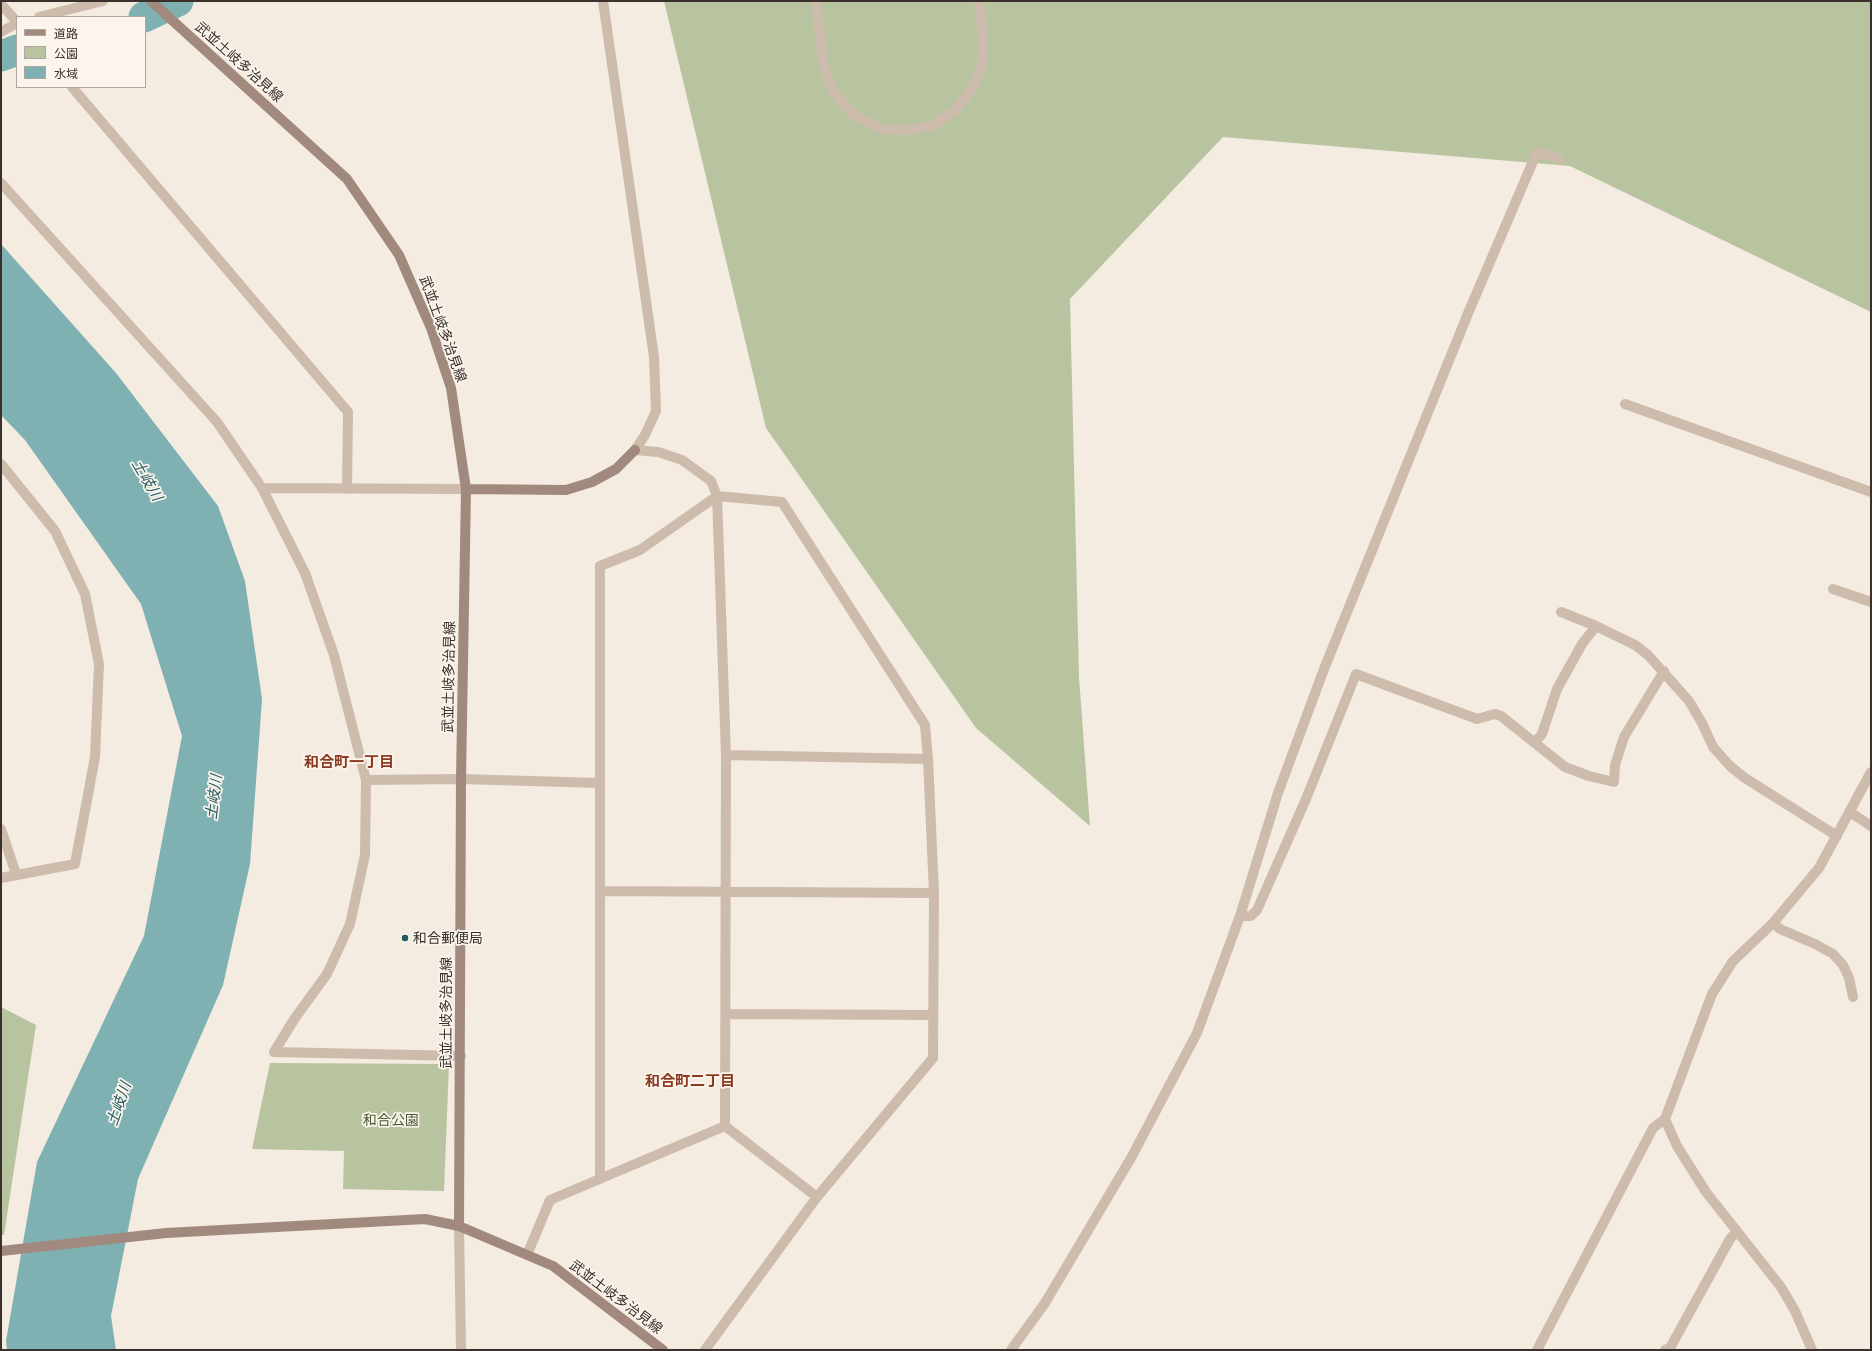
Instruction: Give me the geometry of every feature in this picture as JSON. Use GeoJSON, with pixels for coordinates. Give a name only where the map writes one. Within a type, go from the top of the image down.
{"type":"FeatureCollection","features":[{"type":"Feature","properties":{"kind":"main road","name":"武並土岐多治見線"},"geometry":{"type":"LineString","coordinates":[[151,1],[346,179],[399,254],[431,328],[451,388],[466,489],[461,780],[461,1056],[459,1226],[526,1256],[553,1266],[663,1350]]}},
{"type":"Feature","properties":{"kind":"main road"},"geometry":{"type":"LineString","coordinates":[[466,489],[566,490],[592,482],[616,470],[635,450]]}},
{"type":"Feature","properties":{"kind":"main road"},"geometry":{"type":"LineString","coordinates":[[1,1251],[166,1233],[424,1219],[459,1226]]}},
{"type":"Feature","properties":{"kind":"street"},"geometry":{"type":"LineString","coordinates":[[43,16],[103,1]]}},
{"type":"Feature","properties":{"kind":"street"},"geometry":{"type":"LineString","coordinates":[[603,1],[654,357],[656,411],[645,435],[635,450],[658,452],[682,460],[711,481],[717,496],[726,755],[725,1126]]}},
{"type":"Feature","properties":{"kind":"street"},"geometry":{"type":"LineString","coordinates":[[816,1],[822,63],[832,90],[852,113],[879,129],[908,130],[934,125],[955,110],[971,90],[982,66],[983,39],[978,1]]}},
{"type":"Feature","properties":{"kind":"street"},"geometry":{"type":"LineString","coordinates":[[1,4],[16,21]]}},
{"type":"Feature","properties":{"kind":"street"},"geometry":{"type":"LineString","coordinates":[[1,32],[16,23]]}},
{"type":"Feature","properties":{"kind":"street"},"geometry":{"type":"LineString","coordinates":[[73,88],[348,412],[347,489]]}},
{"type":"Feature","properties":{"kind":"street"},"geometry":{"type":"LineString","coordinates":[[1011,1350],[1045,1303],[1131,1158],[1197,1033],[1240,916],[1278,793],[1324,669],[1509,217],[1537,152],[1560,159]]}},
{"type":"Feature","properties":{"kind":"street"},"geometry":{"type":"LineString","coordinates":[[1,183],[217,422],[262,488],[307,581],[334,655],[366,780],[365,855],[350,924],[327,974],[295,1018],[274,1052],[461,1056]]}},
{"type":"Feature","properties":{"kind":"street"},"geometry":{"type":"LineString","coordinates":[[1625,404],[1871,492]]}},
{"type":"Feature","properties":{"kind":"street"},"geometry":{"type":"LineString","coordinates":[[1,464],[55,530],[85,594],[99,664],[95,756],[75,864],[1,878]]}},
{"type":"Feature","properties":{"kind":"street"},"geometry":{"type":"LineString","coordinates":[[262,488],[466,489]]}},
{"type":"Feature","properties":{"kind":"street"},"geometry":{"type":"LineString","coordinates":[[600,1179],[600,566],[640,550],[717,496],[782,502],[925,725],[934,892],[932,1015],[933,1058],[817,1197],[705,1350]]}},
{"type":"Feature","properties":{"kind":"street"},"geometry":{"type":"LineString","coordinates":[[1833,589],[1871,602]]}},
{"type":"Feature","properties":{"kind":"street"},"geometry":{"type":"LineString","coordinates":[[1561,612],[1596,626],[1635,646],[1648,655],[1664,671],[1689,702],[1702,723],[1713,747],[1730,766],[1745,778],[1837,836]]}},
{"type":"Feature","properties":{"kind":"street"},"geometry":{"type":"LineString","coordinates":[[1535,742],[1542,734],[1557,689],[1582,644],[1596,626]]}},
{"type":"Feature","properties":{"kind":"street"},"geometry":{"type":"LineString","coordinates":[[1240,916],[1251,916],[1257,910],[1306,799],[1356,674],[1477,719],[1495,714],[1501,716],[1565,767],[1574,772],[1614,782],[1615,765],[1624,737],[1664,671]]}},
{"type":"Feature","properties":{"kind":"street"},"geometry":{"type":"LineString","coordinates":[[726,755],[928,759]]}},
{"type":"Feature","properties":{"kind":"street"},"geometry":{"type":"LineString","coordinates":[[1537,1350],[1653,1128],[1665,1119],[1712,994],[1733,961],[1772,923],[1820,868],[1871,772]]}},
{"type":"Feature","properties":{"kind":"street"},"geometry":{"type":"LineString","coordinates":[[366,780],[461,780],[600,783]]}},
{"type":"Feature","properties":{"kind":"street"},"geometry":{"type":"LineString","coordinates":[[1850,812],[1871,826]]}},
{"type":"Feature","properties":{"kind":"street"},"geometry":{"type":"LineString","coordinates":[[1,829],[16,874]]}},
{"type":"Feature","properties":{"kind":"street"},"geometry":{"type":"LineString","coordinates":[[600,891],[934,892]]}},
{"type":"Feature","properties":{"kind":"street"},"geometry":{"type":"LineString","coordinates":[[1772,923],[1780,929],[1815,944],[1833,954],[1843,965],[1849,978],[1853,996]]}},
{"type":"Feature","properties":{"kind":"street"},"geometry":{"type":"LineString","coordinates":[[726,1014],[932,1015]]}},
{"type":"Feature","properties":{"kind":"street"},"geometry":{"type":"LineString","coordinates":[[1665,1119],[1677,1146],[1706,1192],[1781,1287],[1812,1350]]}},
{"type":"Feature","properties":{"kind":"street"},"geometry":{"type":"LineString","coordinates":[[526,1256],[550,1200],[725,1126]]}},
{"type":"Feature","properties":{"kind":"street"},"geometry":{"type":"LineString","coordinates":[[725,1126],[817,1197]]}},
{"type":"Feature","properties":{"kind":"street"},"geometry":{"type":"LineString","coordinates":[[459,1226],[461,1350]]}},
{"type":"Feature","properties":{"kind":"street"},"geometry":{"type":"LineString","coordinates":[[1665,1350],[1670,1348],[1730,1239],[1737,1231]]}},
{"type":"Feature","properties":{"kind":"green space"},"geometry":{"type":"Polygon","coordinates":[[[664,1],[1871,1],[1871,312],[1570,166],[1223,137],[1070,299],[1079,677],[1090,826],[976,728],[766,428],[664,1]]]}},
{"type":"Feature","properties":{"kind":"green space"},"geometry":{"type":"Polygon","coordinates":[[[1,1007],[36,1025],[4,1235],[1,1235],[1,1007]]]}},
{"type":"Feature","properties":{"kind":"green space","name":"和合公園"},"geometry":{"type":"Polygon","coordinates":[[[270,1063],[449,1064],[444,1191],[343,1189],[344,1151],[252,1149],[270,1063]]]}},
{"type":"Feature","properties":{"kind":"water","name":"土岐川"},"geometry":{"type":"Polygon","coordinates":[[[1,244],[116,373],[218,506],[245,581],[262,699],[250,864],[223,985],[138,1179],[111,1316],[116,1350],[7,1350],[6,1341],[37,1162],[144,936],[182,736],[141,604],[25,440],[1,415],[1,244]]]}},
{"type":"Feature","properties":{"kind":"waterway"},"geometry":{"type":"LineString","coordinates":[[146,16],[178,1]]}},
{"type":"Feature","properties":{"kind":"waterway"},"geometry":{"type":"LineString","coordinates":[[1,56],[16,50]]}},
{"type":"Feature","properties":{"kind":"place","name":"和合郵便局"},"geometry":{"type":"Point","coordinates":[405,938]}},
{"type":"Feature","properties":{"kind":"district","name":"和合町一丁目"},"geometry":{"type":"Point","coordinates":[349,762]}},
{"type":"Feature","properties":{"kind":"district","name":"和合町二丁目"},"geometry":{"type":"Point","coordinates":[690,1081]}}]}
